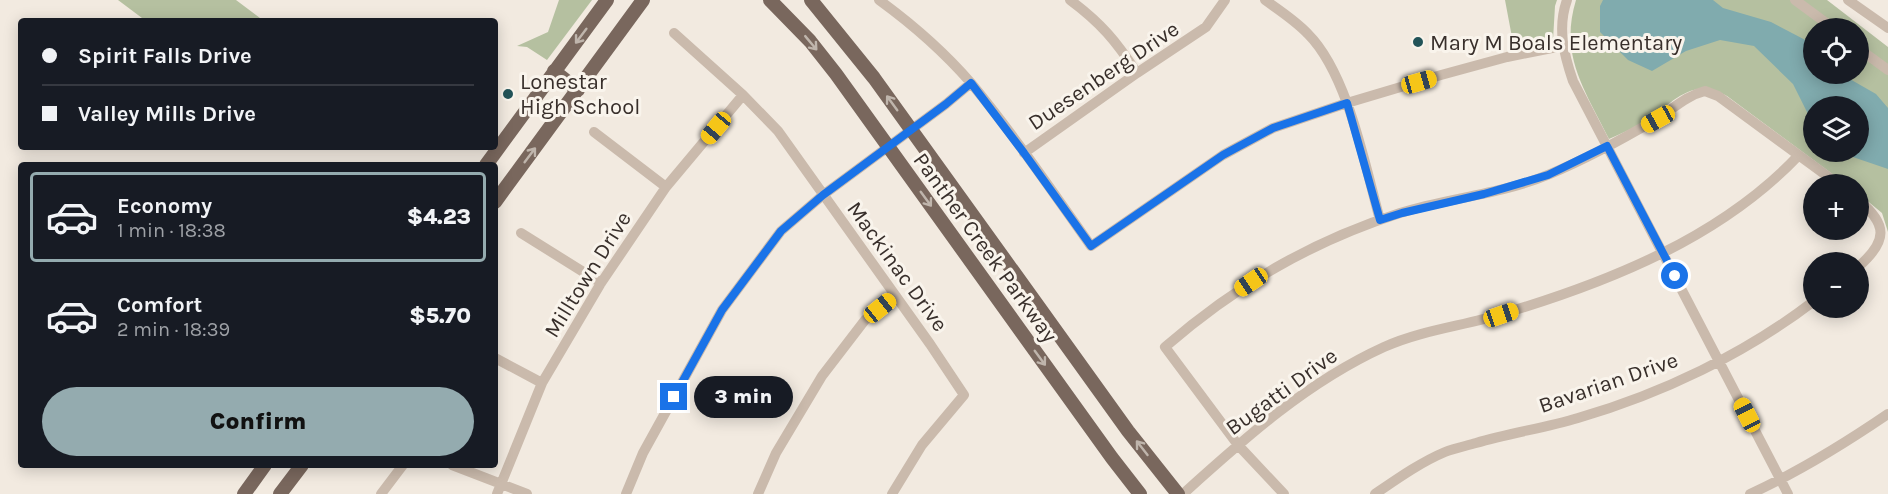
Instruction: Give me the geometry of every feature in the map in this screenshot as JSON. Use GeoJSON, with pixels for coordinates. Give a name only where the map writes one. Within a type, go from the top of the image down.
{"type":"FeatureCollection","features":[{"type":"Feature","properties":{"kind":"main road"},"geometry":{"type":"LineString","coordinates":[[498,148],[607,0]]}},
{"type":"Feature","properties":{"kind":"main road"},"geometry":{"type":"LineString","coordinates":[[498,198],[644,0]]}},
{"type":"Feature","properties":{"kind":"main road","name":"Panther Creek Parkway"},"geometry":{"type":"LineString","coordinates":[[770,0],[810,41],[1140,494]]}},
{"type":"Feature","properties":{"kind":"main road","name":"Panther Creek Parkway"},"geometry":{"type":"LineString","coordinates":[[811,0],[842,36],[912,130],[1128,431],[1178,494]]}},
{"type":"Feature","properties":{"kind":"main road"},"geometry":{"type":"LineString","coordinates":[[554,71],[578,90]]}},
{"type":"Feature","properties":{"kind":"main road"},"geometry":{"type":"LineString","coordinates":[[244,494],[263,468]]}},
{"type":"Feature","properties":{"kind":"main road"},"geometry":{"type":"LineString","coordinates":[[280,494],[300,468]]}},
{"type":"Feature","properties":{"kind":"street"},"geometry":{"type":"LineString","coordinates":[[879,0],[938,49],[971,83],[1091,246],[1223,155],[1273,128],[1347,103],[1507,57],[1562,46]]}},
{"type":"Feature","properties":{"kind":"street"},"geometry":{"type":"LineString","coordinates":[[1070,0],[1095,18],[1113,38],[1137,73]]}},
{"type":"Feature","properties":{"kind":"street","name":"Duesenberg Drive"},"geometry":{"type":"LineString","coordinates":[[1024,153],[1206,27],[1225,0]]}},
{"type":"Feature","properties":{"kind":"street"},"geometry":{"type":"LineString","coordinates":[[1265,0],[1308,34],[1328,59],[1347,103],[1380,220]]}},
{"type":"Feature","properties":{"kind":"street"},"geometry":{"type":"LineString","coordinates":[[1567,0],[1562,24],[1562,46],[1574,81],[1788,494]]}},
{"type":"Feature","properties":{"kind":"street"},"geometry":{"type":"LineString","coordinates":[[1795,0],[1819,18]]}},
{"type":"Feature","properties":{"kind":"street"},"geometry":{"type":"LineString","coordinates":[[1848,0],[1888,28]]}},
{"type":"Feature","properties":{"kind":"street","name":"Mackinac Drive"},"geometry":{"type":"LineString","coordinates":[[674,33],[743,94],[778,131],[964,396],[922,445],[892,494]]}},
{"type":"Feature","properties":{"kind":"street"},"geometry":{"type":"LineString","coordinates":[[1869,56],[1888,70]]}},
{"type":"Feature","properties":{"kind":"street"},"geometry":{"type":"LineString","coordinates":[[626,494],[643,453],[722,310],[781,231],[823,195],[912,130],[971,83]]}},
{"type":"Feature","properties":{"kind":"street"},"geometry":{"type":"LineString","coordinates":[[1284,494],[1238,444],[1165,347],[1199,318],[1268,270],[1336,236],[1380,220],[1548,175],[1658,119],[1683,100],[1706,91],[1718,96],[1824,174]]}},
{"type":"Feature","properties":{"kind":"street","name":"Milltown Drive"},"geometry":{"type":"LineString","coordinates":[[498,489],[542,383],[601,283],[666,187],[743,94]]}},
{"type":"Feature","properties":{"kind":"street"},"geometry":{"type":"LineString","coordinates":[[594,132],[666,187]]}},
{"type":"Feature","properties":{"kind":"street","name":"Bugatti Drive"},"geometry":{"type":"LineString","coordinates":[[1183,494],[1238,444],[1288,404],[1333,374],[1386,346],[1430,331],[1511,311],[1614,275],[1664,254],[1751,198],[1780,175],[1798,156]]}},
{"type":"Feature","properties":{"kind":"street"},"geometry":{"type":"LineString","coordinates":[[1869,208],[1880,218],[1883,228],[1882,240],[1869,256]]}},
{"type":"Feature","properties":{"kind":"street"},"geometry":{"type":"LineString","coordinates":[[521,233],[601,283]]}},
{"type":"Feature","properties":{"kind":"street"},"geometry":{"type":"LineString","coordinates":[[758,494],[776,453],[822,376],[865,320],[896,296]]}},
{"type":"Feature","properties":{"kind":"street","name":"Bavarian Drive"},"geometry":{"type":"LineString","coordinates":[[1375,494],[1400,477],[1446,452],[1504,435],[1578,418],[1650,392],[1719,361],[1803,309]]}},
{"type":"Feature","properties":{"kind":"street"},"geometry":{"type":"LineString","coordinates":[[498,360],[542,383]]}},
{"type":"Feature","properties":{"kind":"street"},"geometry":{"type":"LineString","coordinates":[[1750,494],[1840,446],[1888,414]]}},
{"type":"Feature","properties":{"kind":"street"},"geometry":{"type":"LineString","coordinates":[[381,494],[401,468]]}},
{"type":"Feature","properties":{"kind":"street"},"geometry":{"type":"LineString","coordinates":[[458,468],[498,489],[527,494]]}},
{"type":"Feature","properties":{"kind":"green space"},"geometry":{"type":"Polygon","coordinates":[[[118,0],[236,0],[260,18],[142,18],[118,0]]]}},
{"type":"Feature","properties":{"kind":"green space"},"geometry":{"type":"Polygon","coordinates":[[[559,0],[592,0],[547,60],[527,47],[517,46],[548,32],[559,0]]]}},
{"type":"Feature","properties":{"kind":"green space"},"geometry":{"type":"Polygon","coordinates":[[[1505,0],[1557,0],[1553,40],[1514,48],[1505,0]]]}},
{"type":"Feature","properties":{"kind":"green space"},"geometry":{"type":"Polygon","coordinates":[[[1576,0],[1827,0],[1850,18],[1803,18],[1803,84],[1869,84],[1869,32],[1888,47],[1888,232],[1882,213],[1869,202],[1869,174],[1832,174],[1816,162],[1869,162],[1869,96],[1803,96],[1803,152],[1727,96],[1702,89],[1682,95],[1639,125],[1609,139],[1577,72],[1571,38],[1576,0]]]}},
{"type":"Feature","properties":{"kind":"water"},"geometry":{"type":"Polygon","coordinates":[[[1603,0],[1713,0],[1723,8],[1771,22],[1803,39],[1803,84],[1858,84],[1876,94],[1888,108],[1888,169],[1868,162],[1869,96],[1803,96],[1803,104],[1793,84],[1754,46],[1720,40],[1686,51],[1652,71],[1628,60],[1600,32],[1600,6],[1603,0]]]}},
{"type":"Feature","properties":{"kind":"place","name":"Mary M Boals Elementary"},"geometry":{"type":"Point","coordinates":[1418,42]}},
{"type":"Feature","properties":{"kind":"place","name":"Lonestar High School"},"geometry":{"type":"Point","coordinates":[508,94]}},
{"type":"Feature","properties":{"kind":"route"},"geometry":{"type":"LineString","coordinates":[[674,397],[722,310],[781,231],[823,195],[971,83],[1091,246],[1223,155],[1273,128],[1347,103],[1380,220],[1548,175],[1607,146],[1675,276]]}}]}
